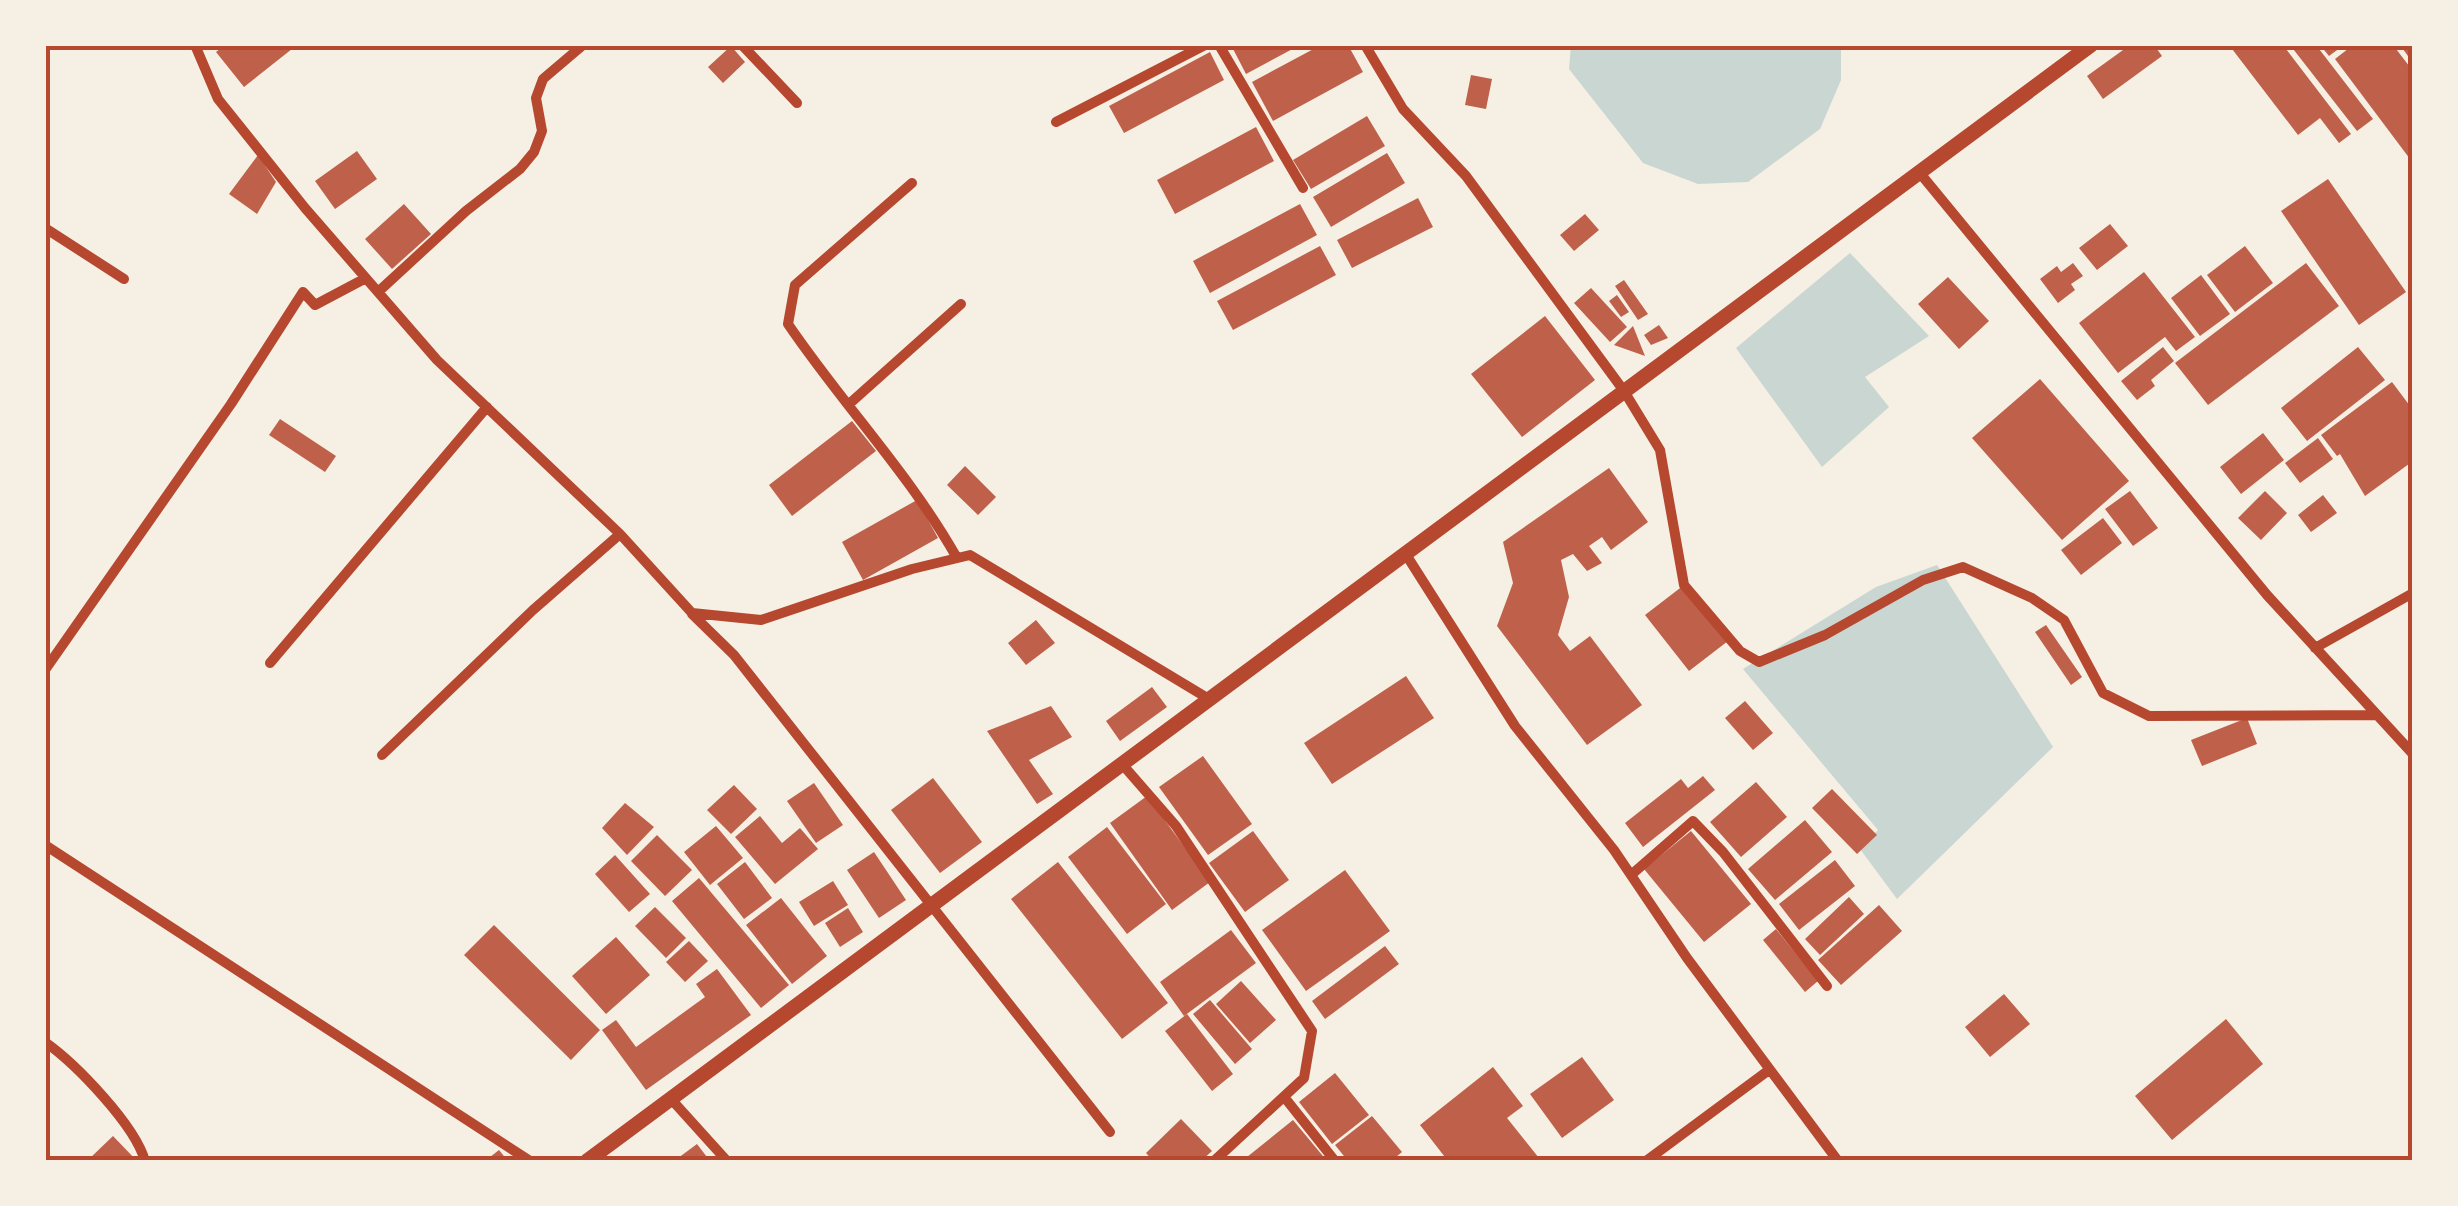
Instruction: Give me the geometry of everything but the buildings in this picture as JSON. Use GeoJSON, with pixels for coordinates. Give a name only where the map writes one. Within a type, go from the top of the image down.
{"type":"FeatureCollection","features":[{"type":"Feature","properties":{"kind":"main road"},"geometry":{"type":"LineString","coordinates":[[587,1161],[2091,45]]}},
{"type":"Feature","properties":{"kind":"street"},"geometry":{"type":"LineString","coordinates":[[195,45],[218,99],[437,360],[620,534],[734,655],[1110,1132]]}},
{"type":"Feature","properties":{"kind":"street"},"geometry":{"type":"LineString","coordinates":[[378,292],[520,169],[534,152],[542,132],[536,98],[543,79],[584,45]]}},
{"type":"Feature","properties":{"kind":"street"},"geometry":{"type":"LineString","coordinates":[[742,45],[797,103]]}},
{"type":"Feature","properties":{"kind":"street"},"geometry":{"type":"LineString","coordinates":[[1056,122],[1205,45]]}},
{"type":"Feature","properties":{"kind":"street"},"geometry":{"type":"LineString","coordinates":[[1219,45],[1303,188]]}},
{"type":"Feature","properties":{"kind":"street"},"geometry":{"type":"LineString","coordinates":[[1365,45],[1403,109],[1466,176],[1624,391],[1660,450],[1684,585],[1740,651],[1760,662],[1825,635],[1923,580],[1963,567],[2032,598],[2064,620],[2102,694],[2149,716],[2376,715]]}},
{"type":"Feature","properties":{"kind":"street"},"geometry":{"type":"LineString","coordinates":[[1919,172],[2316,648],[2413,754]]}},
{"type":"Feature","properties":{"kind":"street"},"geometry":{"type":"LineString","coordinates":[[912,183],[795,285],[788,324],[920,494],[958,558]]}},
{"type":"Feature","properties":{"kind":"street"},"geometry":{"type":"LineString","coordinates":[[45,228],[124,280]]}},
{"type":"Feature","properties":{"kind":"street"},"geometry":{"type":"LineString","coordinates":[[45,670],[231,404],[302,292],[315,304],[366,278]]}},
{"type":"Feature","properties":{"kind":"street"},"geometry":{"type":"LineString","coordinates":[[848,404],[962,304]]}},
{"type":"Feature","properties":{"kind":"street"},"geometry":{"type":"LineString","coordinates":[[270,663],[487,407]]}},
{"type":"Feature","properties":{"kind":"street"},"geometry":{"type":"LineString","coordinates":[[382,755],[533,610],[620,534]]}},
{"type":"Feature","properties":{"kind":"street"},"geometry":{"type":"LineString","coordinates":[[1406,553],[1515,726],[1631,875],[1838,1161]]}},
{"type":"Feature","properties":{"kind":"street"},"geometry":{"type":"LineString","coordinates":[[692,613],[761,620],[912,569],[970,555],[1208,699]]}},
{"type":"Feature","properties":{"kind":"street"},"geometry":{"type":"LineString","coordinates":[[2316,648],[2413,593]]}},
{"type":"Feature","properties":{"kind":"street"},"geometry":{"type":"LineString","coordinates":[[1122,764],[1176,826],[1312,1031],[1304,1078],[1214,1161]]}},
{"type":"Feature","properties":{"kind":"street"},"geometry":{"type":"LineString","coordinates":[[1631,875],[1693,822],[1724,852],[1828,986]]}},
{"type":"Feature","properties":{"kind":"street"},"geometry":{"type":"LineString","coordinates":[[45,845],[530,1161]]}},
{"type":"Feature","properties":{"kind":"street"},"geometry":{"type":"LineString","coordinates":[[45,1042],[62,1054],[114,1112],[145,1161]]}},
{"type":"Feature","properties":{"kind":"street"},"geometry":{"type":"LineString","coordinates":[[1646,1161],[1769,1070]]}},
{"type":"Feature","properties":{"kind":"street"},"geometry":{"type":"LineString","coordinates":[[1285,1098],[1335,1161]]}},
{"type":"Feature","properties":{"kind":"street"},"geometry":{"type":"LineString","coordinates":[[671,1099],[727,1161]]}},
{"type":"Feature","properties":{"kind":"shaded area"},"geometry":{"type":"Polygon","coordinates":[[[1571,45],[1841,45],[1841,80],[1820,129],[1748,182],[1698,184],[1643,163],[1569,69],[1571,45]]]}},
{"type":"Feature","properties":{"kind":"shaded area"},"geometry":{"type":"Polygon","coordinates":[[[1850,253],[1929,336],[1865,377],[1889,407],[1822,467],[1736,348],[1850,253]]]}},
{"type":"Feature","properties":{"kind":"shaded area"},"geometry":{"type":"Polygon","coordinates":[[[1937,565],[2053,747],[1897,899],[1860,849],[1878,830],[1743,669],[1876,587],[1937,565]]]}}]}
